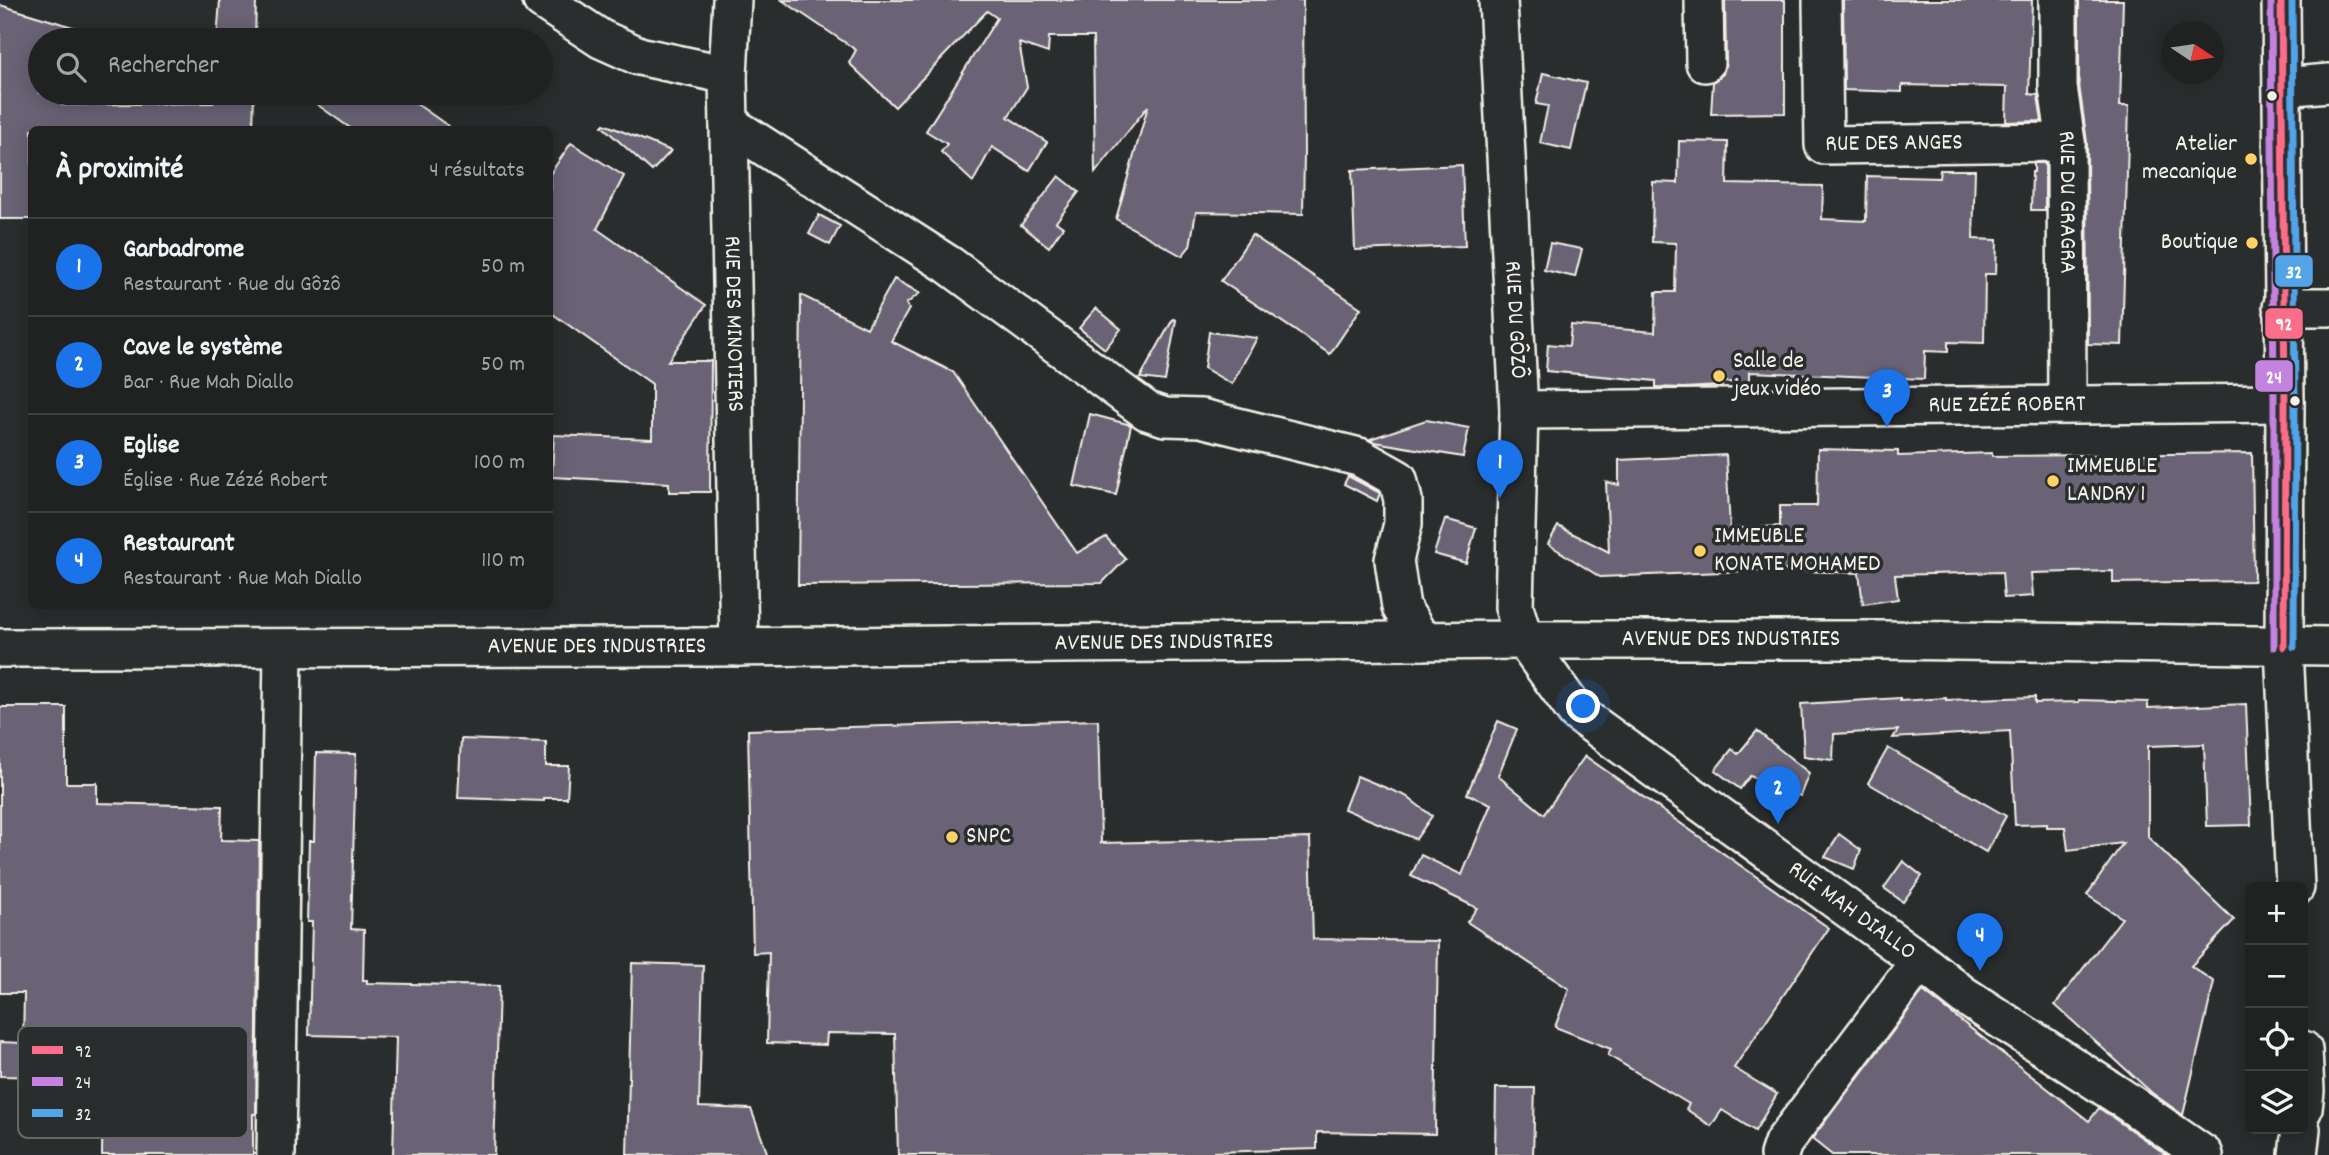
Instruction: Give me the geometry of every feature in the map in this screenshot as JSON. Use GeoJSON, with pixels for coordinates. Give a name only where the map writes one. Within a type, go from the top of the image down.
{"type":"FeatureCollection","features":[{"type":"Feature","properties":{"kind":"street"},"geometry":{"type":"LineString","coordinates":[[542,0],[601,39],[639,56],[728,75]]}},
{"type":"Feature","properties":{"kind":"street","name":"RUE DES MINOTIERS"},"geometry":{"type":"LineString","coordinates":[[732,0],[728,75],[739,647]]}},
{"type":"Feature","properties":{"kind":"street","name":"RUE DU GÔZÔ"},"geometry":{"type":"LineString","coordinates":[[1497,0],[1519,410],[1514,607],[1524,640]]}},
{"type":"Feature","properties":{"kind":"street"},"geometry":{"type":"LineString","coordinates":[[1704,0],[1705,63]]}},
{"type":"Feature","properties":{"kind":"street","name":"RUE DES ANGES"},"geometry":{"type":"LineString","coordinates":[[1822,0],[1824,145],[2066,142]]}},
{"type":"Feature","properties":{"kind":"street","name":"RUE DU GRAGRA"},"geometry":{"type":"LineString","coordinates":[[2058,0],[2058,87],[2066,142],[2067,404]]}},
{"type":"Feature","properties":{"kind":"street"},"geometry":{"type":"LineString","coordinates":[[2281,0],[2285,403],[2284,647],[2295,882]]}},
{"type":"Feature","properties":{"kind":"street"},"geometry":{"type":"LineString","coordinates":[[2281,87],[2329,83]]}},
{"type":"Feature","properties":{"kind":"street"},"geometry":{"type":"LineString","coordinates":[[729,124],[949,265],[1147,411],[1165,417],[1201,418],[1359,457],[1398,479],[1404,500],[1403,524],[1394,561],[1401,607],[1422,641]]}},
{"type":"Feature","properties":{"kind":"street"},"geometry":{"type":"LineString","coordinates":[[2283,307],[2329,307]]}},
{"type":"Feature","properties":{"kind":"street","name":"RUE ZÉZÉ ROBERT"},"geometry":{"type":"LineString","coordinates":[[1519,410],[2285,403]]}},
{"type":"Feature","properties":{"kind":"street","name":"AVENUE DES INDUSTRIES"},"geometry":{"type":"LineString","coordinates":[[0,648],[739,647],[1524,640],[1884,640],[2329,646]]}},
{"type":"Feature","properties":{"kind":"street","name":"RUE MAH DIALLO"},"geometry":{"type":"LineString","coordinates":[[1524,640],[1576,712],[1963,995],[2119,1096],[2204,1155]]}},
{"type":"Feature","properties":{"kind":"street"},"geometry":{"type":"LineString","coordinates":[[276,1155],[283,648]]}},
{"type":"Feature","properties":{"kind":"street"},"geometry":{"type":"LineString","coordinates":[[1781,1149],[1920,961]]}},
{"type":"Feature","properties":{"kind":"street"},"geometry":{"type":"LineString","coordinates":[[2307,1071],[2312,1103]]}},
{"type":"Feature","properties":{"kind":"street"},"geometry":{"type":"LineString","coordinates":[[2298,1155],[2300,1134]]}},
{"type":"Feature","properties":{"kind":"building"},"geometry":{"type":"Polygon","coordinates":[[[220,0],[256,0],[255,28],[218,28],[220,0]]]}},
{"type":"Feature","properties":{"kind":"building"},"geometry":{"type":"Polygon","coordinates":[[[782,0],[1303,0],[1303,214],[1196,212],[1190,246],[1182,256],[1116,219],[1148,106],[1095,173],[1093,37],[1049,37],[1048,53],[1019,43],[1027,87],[1008,117],[1047,142],[1029,171],[992,147],[973,182],[941,152],[947,144],[926,131],[997,18],[987,11],[895,107],[849,63],[856,50],[782,0]]]}},
{"type":"Feature","properties":{"kind":"building"},"geometry":{"type":"Polygon","coordinates":[[[1725,0],[1785,0],[1785,113],[1711,114],[1713,82],[1723,74],[1726,63],[1725,0]]]}},
{"type":"Feature","properties":{"kind":"building"},"geometry":{"type":"Polygon","coordinates":[[[1843,0],[2032,0],[2029,94],[2038,95],[2042,121],[2006,122],[2007,87],[1902,85],[1902,92],[1844,90],[1843,0]]]}},
{"type":"Feature","properties":{"kind":"building"},"geometry":{"type":"Polygon","coordinates":[[[2079,0],[2123,0],[2120,106],[2129,106],[2122,345],[2088,344],[2087,142],[2079,85],[2079,0]]]}},
{"type":"Feature","properties":{"kind":"building"},"geometry":{"type":"Polygon","coordinates":[[[0,5],[76,28],[28,28],[28,105],[254,105],[253,126],[28,126],[28,219],[0,219],[0,5]]]}},
{"type":"Feature","properties":{"kind":"building"},"geometry":{"type":"Polygon","coordinates":[[[1543,73],[1586,83],[1571,150],[1540,143],[1548,106],[1536,104],[1543,73]]]}},
{"type":"Feature","properties":{"kind":"building"},"geometry":{"type":"Polygon","coordinates":[[[318,105],[418,105],[448,126],[347,126],[318,105]]]}},
{"type":"Feature","properties":{"kind":"building"},"geometry":{"type":"Polygon","coordinates":[[[604,124],[671,151],[652,171],[602,126],[604,124]]]}},
{"type":"Feature","properties":{"kind":"building"},"geometry":{"type":"Polygon","coordinates":[[[1679,141],[1728,142],[1727,184],[1823,186],[1822,219],[1866,221],[1867,176],[1939,178],[1940,170],[1975,170],[1973,239],[1997,240],[1996,274],[1985,274],[1984,343],[1948,342],[1948,352],[1925,351],[1924,379],[1749,372],[1749,383],[1723,382],[1722,386],[1683,388],[1656,387],[1656,381],[1546,371],[1548,344],[1569,346],[1571,325],[1655,332],[1656,292],[1675,292],[1676,243],[1652,242],[1653,182],[1678,183],[1679,141]]]}},
{"type":"Feature","properties":{"kind":"building"},"geometry":{"type":"Polygon","coordinates":[[[571,143],[624,176],[597,229],[706,305],[668,361],[711,361],[710,492],[669,492],[669,483],[553,477],[554,435],[652,439],[652,384],[553,314],[553,170],[571,143]]]}},
{"type":"Feature","properties":{"kind":"building"},"geometry":{"type":"Polygon","coordinates":[[[2034,163],[2045,163],[2045,210],[2031,210],[2034,163]]]}},
{"type":"Feature","properties":{"kind":"building"},"geometry":{"type":"Polygon","coordinates":[[[1462,165],[1465,246],[1355,250],[1352,170],[1462,165]]]}},
{"type":"Feature","properties":{"kind":"building"},"geometry":{"type":"Polygon","coordinates":[[[1059,176],[1079,192],[1056,222],[1063,227],[1049,247],[1021,225],[1059,176]]]}},
{"type":"Feature","properties":{"kind":"building"},"geometry":{"type":"Polygon","coordinates":[[[819,215],[840,226],[830,245],[809,234],[819,215]]]}},
{"type":"Feature","properties":{"kind":"building"},"geometry":{"type":"Polygon","coordinates":[[[1252,235],[1361,308],[1330,354],[1221,281],[1252,235]]]}},
{"type":"Feature","properties":{"kind":"building"},"geometry":{"type":"Polygon","coordinates":[[[1550,243],[1582,249],[1575,277],[1544,270],[1550,243]]]}},
{"type":"Feature","properties":{"kind":"building"},"geometry":{"type":"Polygon","coordinates":[[[894,279],[920,293],[906,304],[909,309],[891,341],[953,372],[1077,553],[1106,537],[1126,559],[1102,583],[798,585],[801,295],[867,328],[894,279]]]}},
{"type":"Feature","properties":{"kind":"building"},"geometry":{"type":"Polygon","coordinates":[[[1096,308],[1121,329],[1105,349],[1079,328],[1096,308]]]}},
{"type":"Feature","properties":{"kind":"building"},"geometry":{"type":"Polygon","coordinates":[[[1173,319],[1176,320],[1165,381],[1140,378],[1173,319]]]}},
{"type":"Feature","properties":{"kind":"building"},"geometry":{"type":"Polygon","coordinates":[[[1209,332],[1257,338],[1232,384],[1204,368],[1209,332]]]}},
{"type":"Feature","properties":{"kind":"building"},"geometry":{"type":"Polygon","coordinates":[[[1090,414],[1131,425],[1116,495],[1074,486],[1090,414]]]}},
{"type":"Feature","properties":{"kind":"building"},"geometry":{"type":"Polygon","coordinates":[[[1426,420],[1469,428],[1463,457],[1370,439],[1426,420]]]}},
{"type":"Feature","properties":{"kind":"building"},"geometry":{"type":"Polygon","coordinates":[[[1818,449],[1898,451],[1898,456],[1992,453],[1992,456],[2252,453],[2254,581],[2113,583],[2113,571],[2031,573],[2033,596],[2004,598],[2002,572],[1895,575],[1898,599],[1863,604],[1859,573],[1772,570],[1600,577],[1548,544],[1558,526],[1609,552],[1606,482],[1619,485],[1619,460],[1726,455],[1730,529],[1780,526],[1780,506],[1817,506],[1818,449]]]}},
{"type":"Feature","properties":{"kind":"building"},"geometry":{"type":"Polygon","coordinates":[[[1348,476],[1380,493],[1377,501],[1344,484],[1348,476]]]}},
{"type":"Feature","properties":{"kind":"building"},"geometry":{"type":"Polygon","coordinates":[[[1445,519],[1476,528],[1466,563],[1434,554],[1445,519]]]}},
{"type":"Feature","properties":{"kind":"building"},"geometry":{"type":"Polygon","coordinates":[[[2035,697],[2035,703],[2079,700],[2148,702],[2148,708],[2246,704],[2251,825],[2207,826],[2204,744],[2148,746],[2148,837],[2234,920],[2191,966],[2214,982],[2183,1115],[2152,1093],[2055,1005],[2122,918],[2087,895],[2123,843],[2068,850],[2065,827],[2047,827],[2047,824],[2015,825],[2010,731],[1893,738],[1898,730],[1834,734],[1833,760],[1804,756],[1801,704],[1900,698],[1900,701],[2035,697]]]}},
{"type":"Feature","properties":{"kind":"building"},"geometry":{"type":"Polygon","coordinates":[[[0,707],[66,707],[66,783],[97,783],[97,803],[222,806],[221,840],[259,841],[256,1114],[253,1114],[253,1155],[102,1155],[102,1138],[248,1138],[248,1026],[23,1026],[24,993],[0,993],[0,707]]]}},
{"type":"Feature","properties":{"kind":"building"},"geometry":{"type":"Polygon","coordinates":[[[1098,720],[1101,843],[1310,838],[1313,939],[1438,941],[1435,1134],[1317,1132],[1317,1149],[1214,1152],[1214,1155],[898,1155],[895,1034],[827,1033],[826,1045],[767,1043],[769,952],[753,953],[748,730],[1098,720]]]}},
{"type":"Feature","properties":{"kind":"building"},"geometry":{"type":"Polygon","coordinates":[[[1498,721],[1517,729],[1498,776],[1544,814],[1585,756],[1829,928],[1734,1068],[1777,1094],[1755,1131],[1722,1110],[1711,1126],[1686,1109],[1689,1104],[1608,1055],[1611,1049],[1555,1027],[1569,989],[1467,922],[1477,908],[1411,876],[1421,855],[1462,875],[1491,804],[1467,794],[1498,721]]]}},
{"type":"Feature","properties":{"kind":"building"},"geometry":{"type":"Polygon","coordinates":[[[1757,731],[1809,773],[1800,796],[1750,776],[1740,789],[1715,770],[1732,749],[1738,754],[1757,731]]]}},
{"type":"Feature","properties":{"kind":"building"},"geometry":{"type":"Polygon","coordinates":[[[461,739],[546,742],[546,766],[569,766],[567,798],[544,798],[544,801],[458,798],[461,739]]]}},
{"type":"Feature","properties":{"kind":"building"},"geometry":{"type":"Polygon","coordinates":[[[1888,748],[2006,816],[1986,852],[1868,783],[1888,748]]]}},
{"type":"Feature","properties":{"kind":"building"},"geometry":{"type":"Polygon","coordinates":[[[316,753],[356,754],[351,929],[364,930],[363,980],[367,980],[367,983],[499,986],[494,1155],[393,1155],[396,1037],[309,1035],[312,922],[307,922],[309,841],[314,841],[316,753]]]}},
{"type":"Feature","properties":{"kind":"building"},"geometry":{"type":"Polygon","coordinates":[[[1357,776],[1406,796],[1432,816],[1416,839],[1344,809],[1357,776]]]}},
{"type":"Feature","properties":{"kind":"building"},"geometry":{"type":"Polygon","coordinates":[[[1839,834],[1861,850],[1854,869],[1825,857],[1839,834]]]}},
{"type":"Feature","properties":{"kind":"building"},"geometry":{"type":"Polygon","coordinates":[[[1903,861],[1922,876],[1903,902],[1884,888],[1903,861]]]}},
{"type":"Feature","properties":{"kind":"building"},"geometry":{"type":"Polygon","coordinates":[[[632,963],[703,965],[699,1107],[751,1109],[768,1155],[627,1155],[632,963]]]}},
{"type":"Feature","properties":{"kind":"building"},"geometry":{"type":"Polygon","coordinates":[[[1923,991],[2089,1121],[2099,1108],[2167,1155],[1832,1155],[1812,1139],[1923,991]]]}},
{"type":"Feature","properties":{"kind":"building"},"geometry":{"type":"Polygon","coordinates":[[[0,1042],[18,1043],[18,1076],[0,1076],[0,1042]]]}},
{"type":"Feature","properties":{"kind":"building"},"geometry":{"type":"Polygon","coordinates":[[[1496,1088],[1535,1088],[1533,1155],[1495,1155],[1496,1088]]]}},
{"type":"Feature","properties":{"kind":"transit line","name":"24"},"geometry":{"type":"LineString","coordinates":[[2271,0],[2274,647]]}},
{"type":"Feature","properties":{"kind":"transit line","name":"92"},"geometry":{"type":"LineString","coordinates":[[2281,0],[2285,403],[2284,647]]}},
{"type":"Feature","properties":{"kind":"transit line","name":"32"},"geometry":{"type":"LineString","coordinates":[[2292,0],[2294,647]]}},
{"type":"Feature","properties":{"kind":"place","name":"Atelier mecanique"},"geometry":{"type":"Point","coordinates":[2251,159]}},
{"type":"Feature","properties":{"kind":"place","name":"Boutique"},"geometry":{"type":"Point","coordinates":[2252,243]}},
{"type":"Feature","properties":{"kind":"place","name":"Salle de jeux vidéo"},"geometry":{"type":"Point","coordinates":[1719,376]}},
{"type":"Feature","properties":{"kind":"place","name":"Eglise"},"geometry":{"type":"Point","coordinates":[1887,427]}},
{"type":"Feature","properties":{"kind":"place","name":"IMMEUBLE LANDRY 1"},"geometry":{"type":"Point","coordinates":[2053,481]}},
{"type":"Feature","properties":{"kind":"place","name":"Garbadrome"},"geometry":{"type":"Point","coordinates":[1500,498]}},
{"type":"Feature","properties":{"kind":"place","name":"IMMEUBLE KONATE MOHAMED"},"geometry":{"type":"Point","coordinates":[1700,551]}},
{"type":"Feature","properties":{"kind":"place","name":"Cave le système"},"geometry":{"type":"Point","coordinates":[1778,824]}},
{"type":"Feature","properties":{"kind":"place","name":"SNPC"},"geometry":{"type":"Point","coordinates":[952,837]}},
{"type":"Feature","properties":{"kind":"place","name":"Restaurant"},"geometry":{"type":"Point","coordinates":[1980,971]}}]}
